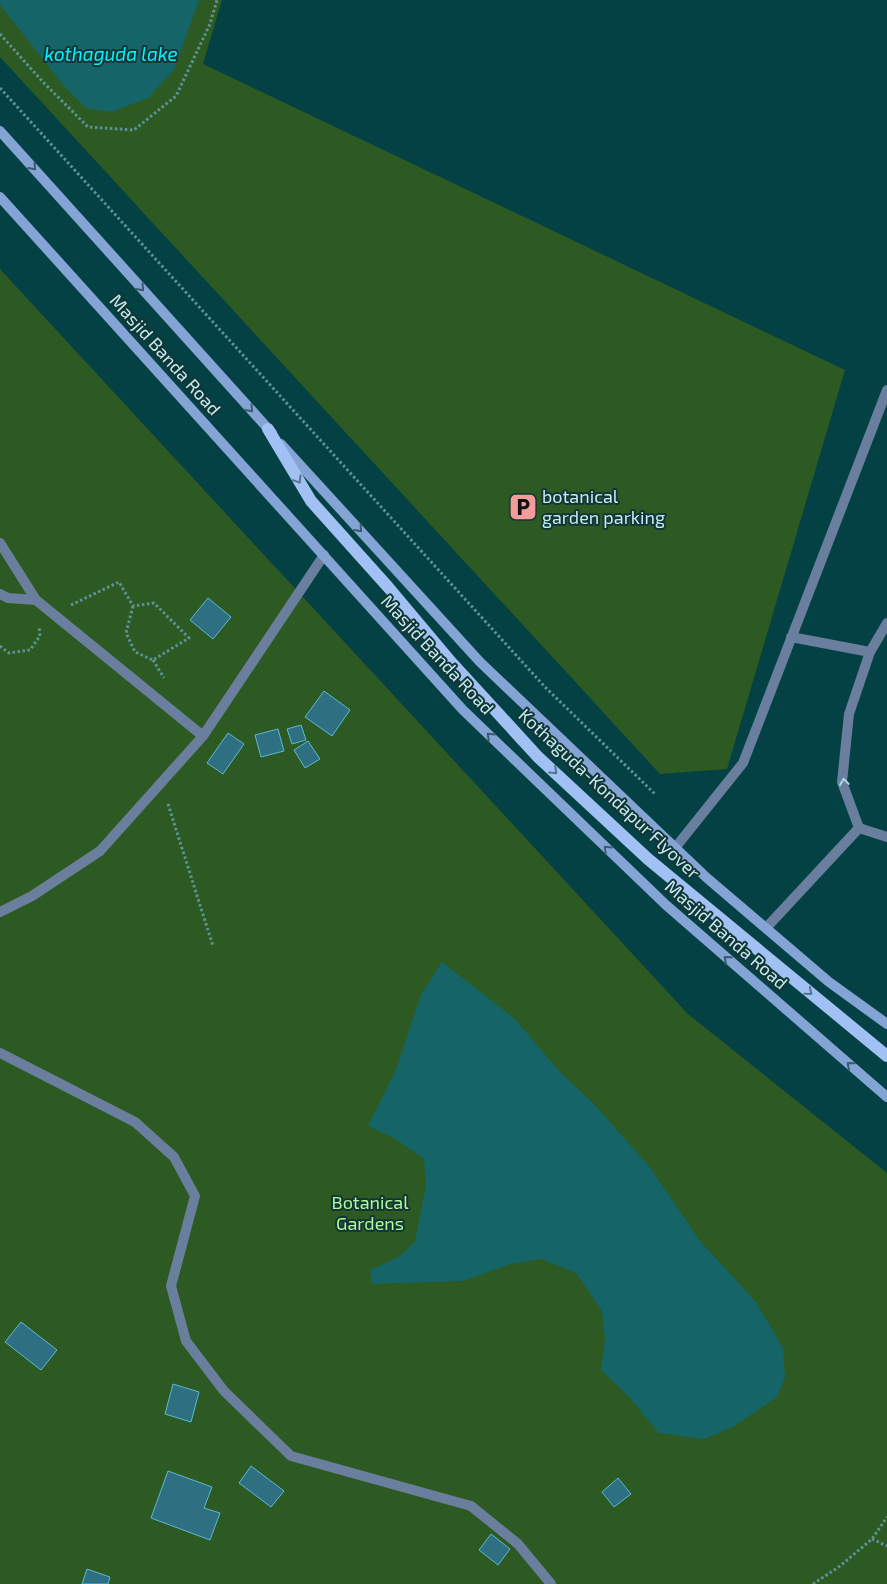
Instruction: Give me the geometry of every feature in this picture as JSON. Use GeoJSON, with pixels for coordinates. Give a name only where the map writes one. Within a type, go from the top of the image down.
{"type":"FeatureCollection","features":[{"type":"Feature","properties":{"kind":"main road","name":"Masjid Banda Road"},"geometry":{"type":"LineString","coordinates":[[0,131],[480,662],[708,878],[829,982],[887,1024]]}},
{"type":"Feature","properties":{"kind":"main road","name":"Masjid Banda Road"},"geometry":{"type":"LineString","coordinates":[[0,197],[463,710],[666,905],[887,1097]]}},
{"type":"Feature","properties":{"kind":"main road","name":"Kothaguda-Kondapur Flyover"},"geometry":{"type":"LineString","coordinates":[[268,429],[310,501],[388,587],[451,662],[538,757],[648,859],[887,1056]]}},
{"type":"Feature","properties":{"kind":"street"},"geometry":{"type":"LineString","coordinates":[[675,848],[743,763],[887,390]]}},
{"type":"Feature","properties":{"kind":"street"},"geometry":{"type":"LineString","coordinates":[[0,543],[36,600],[203,736]]}},
{"type":"Feature","properties":{"kind":"street"},"geometry":{"type":"LineString","coordinates":[[0,912],[32,896],[100,851],[203,736],[324,556]]}},
{"type":"Feature","properties":{"kind":"street"},"geometry":{"type":"LineString","coordinates":[[0,594],[8,598],[36,600]]}},
{"type":"Feature","properties":{"kind":"street"},"geometry":{"type":"LineString","coordinates":[[859,828],[842,782],[849,714],[870,652],[887,623]]}},
{"type":"Feature","properties":{"kind":"street"},"geometry":{"type":"LineString","coordinates":[[791,637],[870,652]]}},
{"type":"Feature","properties":{"kind":"street"},"geometry":{"type":"LineString","coordinates":[[859,828],[887,837]]}},
{"type":"Feature","properties":{"kind":"street"},"geometry":{"type":"LineString","coordinates":[[766,928],[859,828]]}},
{"type":"Feature","properties":{"kind":"street"},"geometry":{"type":"LineString","coordinates":[[0,1053],[135,1122],[174,1156],[195,1196],[171,1286],[186,1341],[224,1391],[291,1456],[471,1506],[518,1544],[551,1584]]}},
{"type":"Feature","properties":{"kind":"path"},"geometry":{"type":"LineString","coordinates":[[0,34],[43,82],[88,127],[134,130],[176,96],[210,24],[218,0]]}},
{"type":"Feature","properties":{"kind":"path"},"geometry":{"type":"LineString","coordinates":[[0,88],[545,687],[656,794]]}},
{"type":"Feature","properties":{"kind":"path"},"geometry":{"type":"LineString","coordinates":[[53,614],[119,582],[132,606],[126,633],[135,652],[153,660],[189,638],[154,604],[132,606]]}},
{"type":"Feature","properties":{"kind":"path"},"geometry":{"type":"LineString","coordinates":[[0,646],[9,652],[30,650],[40,636],[36,600]]}},
{"type":"Feature","properties":{"kind":"path"},"geometry":{"type":"LineString","coordinates":[[161,782],[213,946]]}},
{"type":"Feature","properties":{"kind":"path"},"geometry":{"type":"LineString","coordinates":[[813,1584],[840,1566],[872,1539],[887,1517]]}},
{"type":"Feature","properties":{"kind":"path"},"geometry":{"type":"LineString","coordinates":[[872,1539],[887,1546]]}},
{"type":"Feature","properties":{"kind":"green space"},"geometry":{"type":"Polygon","coordinates":[[[0,0],[222,0],[203,64],[845,370],[727,769],[660,774],[0,57],[0,0]]]}},
{"type":"Feature","properties":{"kind":"green space","name":"Botanical Gardens"},"geometry":{"type":"Polygon","coordinates":[[[0,269],[688,1014],[887,1173],[887,1584],[0,1584],[0,269]]]}},
{"type":"Feature","properties":{"kind":"water","name":"kothaguda lake"},"geometry":{"type":"Polygon","coordinates":[[[0,0],[199,0],[174,70],[148,98],[111,112],[86,108],[64,86],[0,5],[0,0]]]}},
{"type":"Feature","properties":{"kind":"water"},"geometry":{"type":"Polygon","coordinates":[[[442,962],[514,1018],[560,1072],[592,1102],[649,1166],[700,1241],[756,1302],[783,1348],[785,1377],[777,1397],[733,1427],[704,1439],[659,1433],[628,1396],[601,1370],[605,1340],[602,1311],[576,1273],[541,1259],[511,1264],[463,1281],[372,1284],[370,1270],[400,1256],[415,1241],[426,1186],[424,1159],[394,1138],[368,1126],[396,1070],[421,995],[442,962]]]}},
{"type":"Feature","properties":{"kind":"building"},"geometry":{"type":"Polygon","coordinates":[[[208,598],[231,617],[213,639],[190,620],[208,598]]]}},
{"type":"Feature","properties":{"kind":"building"},"geometry":{"type":"Polygon","coordinates":[[[324,691],[350,710],[332,736],[305,717],[324,691]]]}},
{"type":"Feature","properties":{"kind":"building"},"geometry":{"type":"Polygon","coordinates":[[[301,725],[306,740],[292,744],[287,729],[301,725]]]}},
{"type":"Feature","properties":{"kind":"building"},"geometry":{"type":"Polygon","coordinates":[[[278,729],[284,751],[261,757],[255,735],[278,729]]]}},
{"type":"Feature","properties":{"kind":"building"},"geometry":{"type":"Polygon","coordinates":[[[228,733],[244,744],[223,774],[207,763],[228,733]]]}},
{"type":"Feature","properties":{"kind":"building"},"geometry":{"type":"Polygon","coordinates":[[[308,741],[320,759],[305,768],[294,750],[308,741]]]}},
{"type":"Feature","properties":{"kind":"building"},"geometry":{"type":"Polygon","coordinates":[[[21,1322],[57,1350],[41,1370],[5,1342],[21,1322]]]}},
{"type":"Feature","properties":{"kind":"building"},"geometry":{"type":"Polygon","coordinates":[[[173,1384],[199,1392],[191,1422],[165,1414],[173,1384]]]}},
{"type":"Feature","properties":{"kind":"building"},"geometry":{"type":"Polygon","coordinates":[[[251,1466],[284,1491],[271,1507],[239,1483],[251,1466]]]}},
{"type":"Feature","properties":{"kind":"building"},"geometry":{"type":"Polygon","coordinates":[[[168,1471],[212,1487],[204,1508],[220,1513],[210,1540],[151,1518],[168,1471]]]}},
{"type":"Feature","properties":{"kind":"building"},"geometry":{"type":"Polygon","coordinates":[[[618,1478],[631,1494],[614,1507],[602,1492],[618,1478]]]}},
{"type":"Feature","properties":{"kind":"building"},"geometry":{"type":"Polygon","coordinates":[[[491,1534],[510,1549],[498,1565],[479,1550],[491,1534]]]}},
{"type":"Feature","properties":{"kind":"building"},"geometry":{"type":"Polygon","coordinates":[[[87,1569],[110,1577],[108,1584],[82,1584],[87,1569]]]}},
{"type":"Feature","properties":{"kind":"place","name":"botanical garden parking"},"geometry":{"type":"Point","coordinates":[523,507]}}]}
